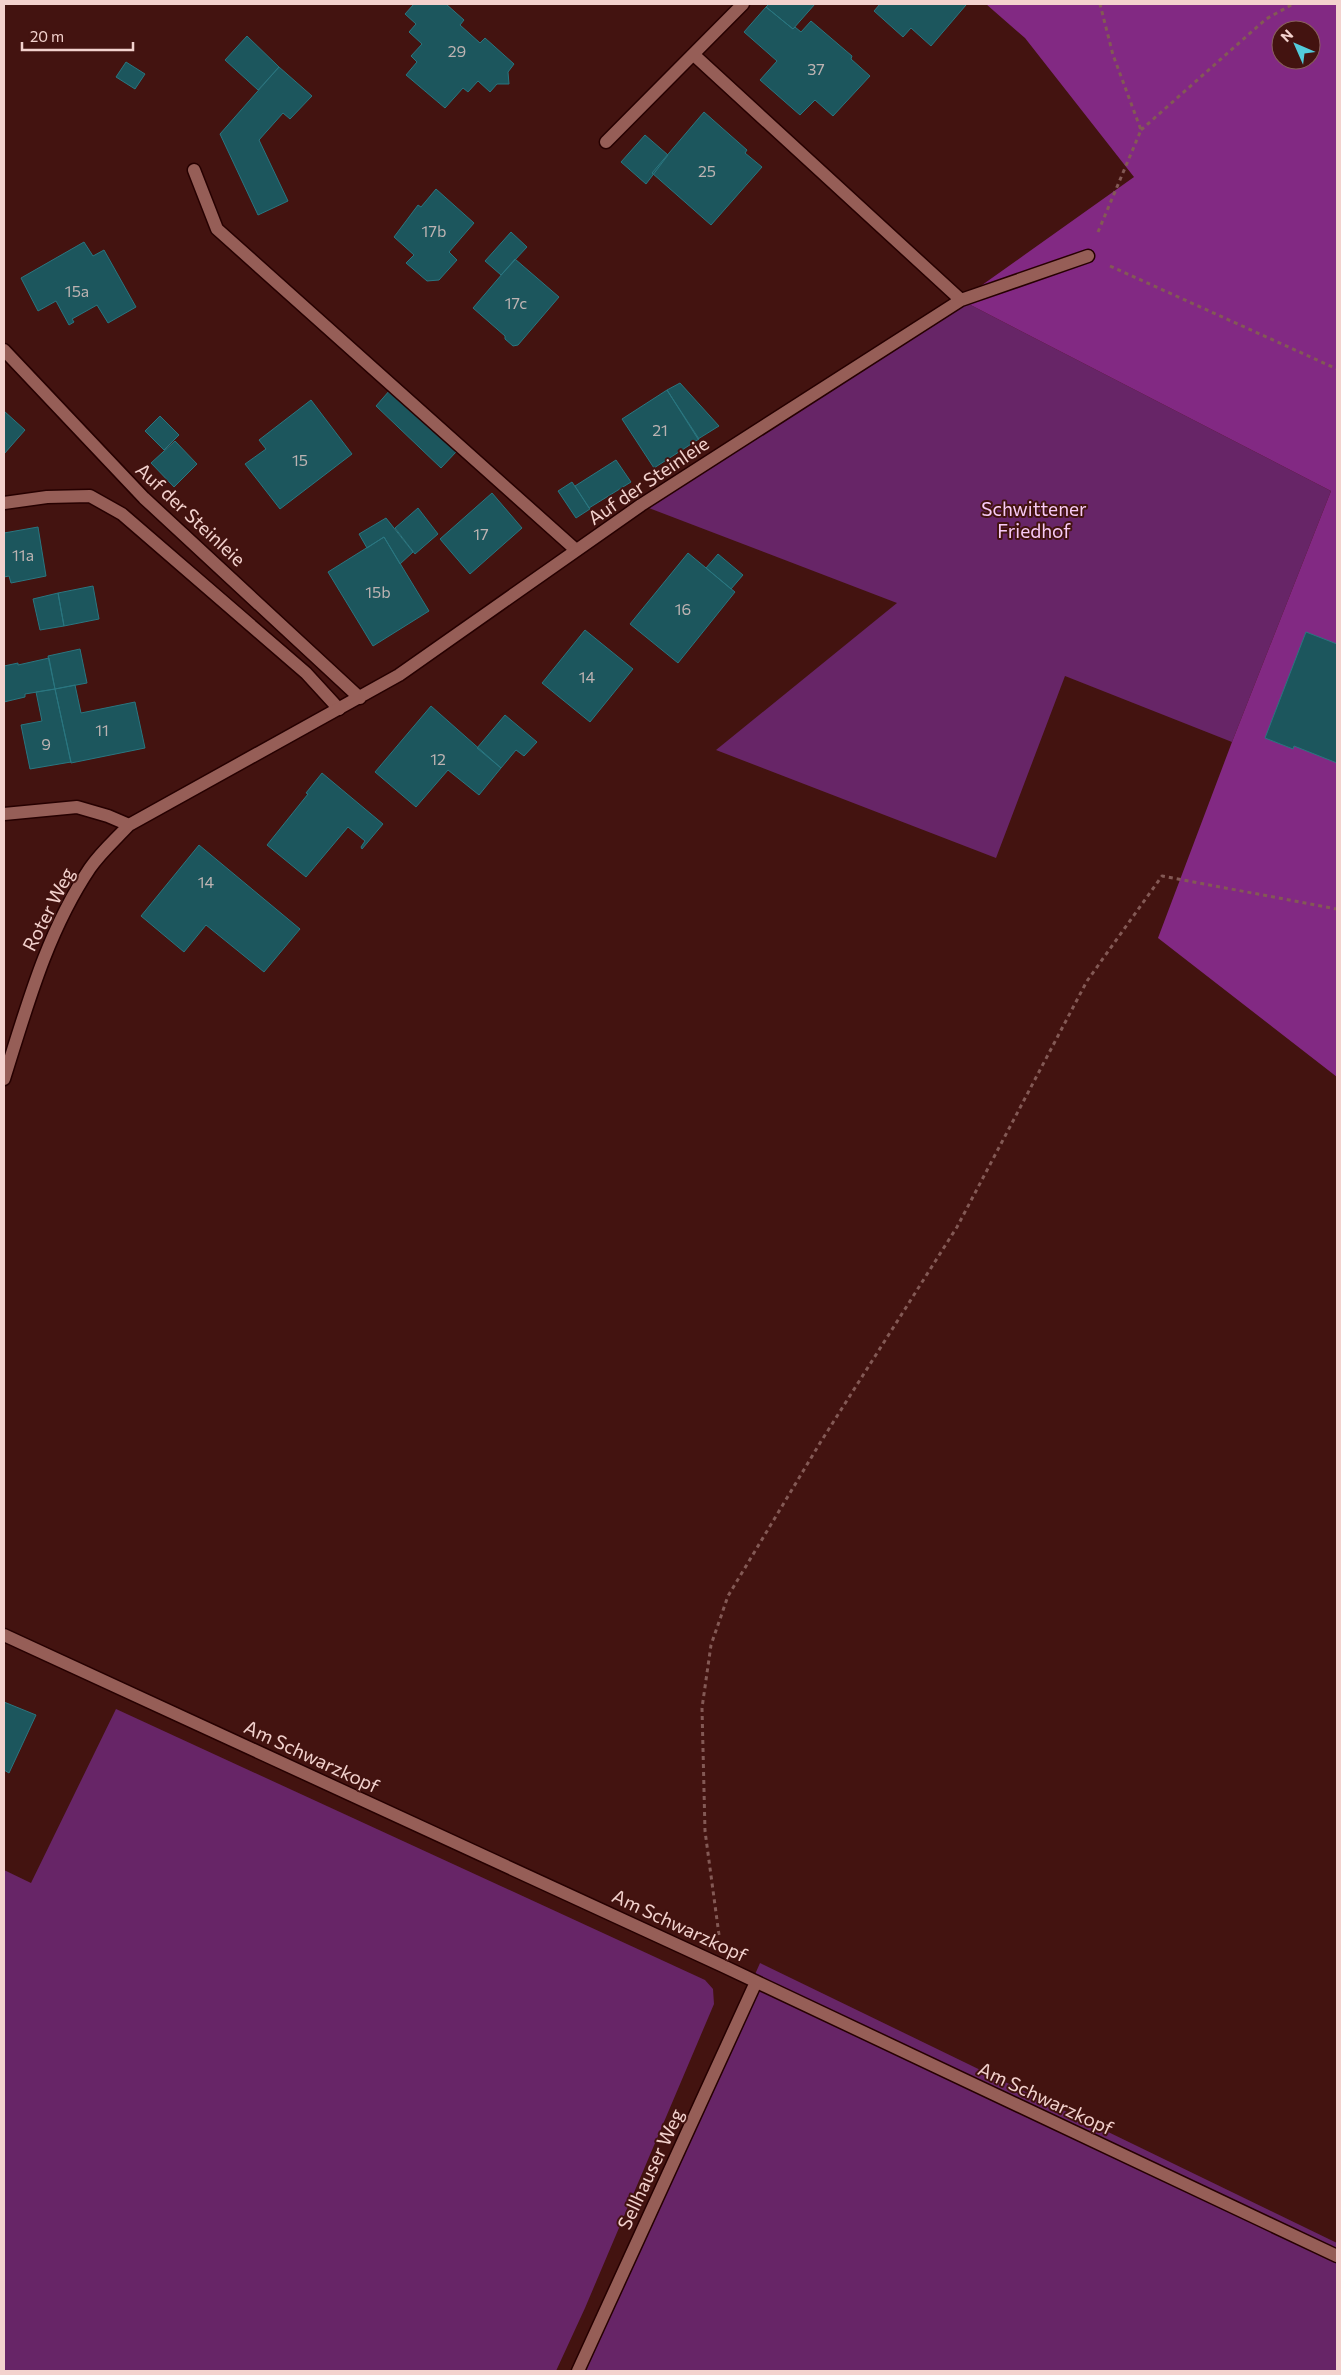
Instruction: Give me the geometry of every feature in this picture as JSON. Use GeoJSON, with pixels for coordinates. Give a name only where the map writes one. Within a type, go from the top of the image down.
{"type":"FeatureCollection","features":[{"type":"Feature","properties":{"kind":"street"},"geometry":{"type":"LineString","coordinates":[[606,142],[743,4]]}},
{"type":"Feature","properties":{"kind":"street"},"geometry":{"type":"LineString","coordinates":[[694,55],[961,300]]}},
{"type":"Feature","properties":{"kind":"street"},"geometry":{"type":"LineString","coordinates":[[194,170],[218,229],[576,550]]}},
{"type":"Feature","properties":{"kind":"street","name":"Auf der Steinleie"},"geometry":{"type":"LineString","coordinates":[[128,825],[399,675],[641,505],[961,300],[1088,256]]}},
{"type":"Feature","properties":{"kind":"street","name":"Auf der Steinleie"},"geometry":{"type":"LineString","coordinates":[[4,350],[144,498],[360,698]]}},
{"type":"Feature","properties":{"kind":"street"},"geometry":{"type":"LineString","coordinates":[[4,503],[47,497],[90,496],[122,514],[306,673],[339,709]]}},
{"type":"Feature","properties":{"kind":"street"},"geometry":{"type":"LineString","coordinates":[[4,814],[77,807],[108,816],[128,825]]}},
{"type":"Feature","properties":{"kind":"street","name":"Roter Weg"},"geometry":{"type":"LineString","coordinates":[[4,1079],[37,972],[65,911],[91,866],[128,825]]}},
{"type":"Feature","properties":{"kind":"street","name":"Am Schwarzkopf"},"geometry":{"type":"LineString","coordinates":[[4,1635],[723,1966],[1337,2256]]}},
{"type":"Feature","properties":{"kind":"street","name":"Sellhauser Weg"},"geometry":{"type":"LineString","coordinates":[[578,2371],[756,1982]]}},
{"type":"Feature","properties":{"kind":"path"},"geometry":{"type":"LineString","coordinates":[[1100,4],[1113,55],[1140,130]]}},
{"type":"Feature","properties":{"kind":"path"},"geometry":{"type":"LineString","coordinates":[[1293,4],[1266,18],[1140,130],[1088,256],[1337,370]]}},
{"type":"Feature","properties":{"kind":"path"},"geometry":{"type":"LineString","coordinates":[[723,1966],[705,1831],[702,1708],[711,1646],[728,1596],[772,1527],[820,1443],[957,1227],[1086,981],[1162,876],[1337,909]]}},
{"type":"Feature","properties":{"kind":"green space","name":"Schwittener Friedhof"},"geometry":{"type":"Polygon","coordinates":[[[961,300],[1331,491],[1232,742],[1065,676],[996,858],[716,750],[897,603],[641,505],[961,300]]]}},
{"type":"Feature","properties":{"kind":"green space"},"geometry":{"type":"Polygon","coordinates":[[[116,1709],[705,1980],[713,1989],[714,2004],[585,2308],[556,2371],[4,2371],[4,1870],[31,1883],[116,1709]]]}},
{"type":"Feature","properties":{"kind":"green space"},"geometry":{"type":"Polygon","coordinates":[[[760,1963],[1337,2243],[1337,2371],[581,2371],[760,1963]]]}},
{"type":"Feature","properties":{"kind":"shaded area"},"geometry":{"type":"Polygon","coordinates":[[[986,4],[1337,4],[1337,1077],[1158,938],[1232,742],[1331,491],[961,300],[1134,177],[1025,38],[986,4]]]}},
{"type":"Feature","properties":{"kind":"building"},"geometry":{"type":"Polygon","coordinates":[[[414,4],[446,4],[464,20],[460,25],[480,43],[485,38],[514,64],[508,72],[509,84],[497,84],[490,92],[478,81],[468,92],[463,88],[445,108],[406,75],[417,62],[411,56],[422,44],[409,32],[416,24],[405,14],[414,4]]]}},
{"type":"Feature","properties":{"kind":"building"},"geometry":{"type":"Polygon","coordinates":[[[769,4],[815,4],[793,29],[766,7],[769,4]]]}},
{"type":"Feature","properties":{"kind":"building"},"geometry":{"type":"Polygon","coordinates":[[[880,4],[966,5],[931,46],[911,28],[903,37],[874,11],[880,4]]]}},
{"type":"Feature","properties":{"kind":"building"},"geometry":{"type":"Polygon","coordinates":[[[766,7],[793,29],[795,27],[801,32],[811,21],[852,56],[851,59],[870,76],[833,116],[815,100],[800,115],[760,80],[777,61],[744,32],[766,7]]]}},
{"type":"Feature","properties":{"kind":"building"},"geometry":{"type":"Polygon","coordinates":[[[247,36],[279,67],[258,90],[225,60],[247,36]]]}},
{"type":"Feature","properties":{"kind":"building"},"geometry":{"type":"Polygon","coordinates":[[[126,62],[145,74],[135,89],[116,77],[126,62]]]}},
{"type":"Feature","properties":{"kind":"building"},"geometry":{"type":"Polygon","coordinates":[[[279,67],[312,96],[290,119],[283,113],[259,140],[288,201],[258,215],[220,134],[279,67]]]}},
{"type":"Feature","properties":{"kind":"building"},"geometry":{"type":"Polygon","coordinates":[[[704,112],[747,150],[745,153],[762,167],[711,225],[652,173],[704,112]]]}},
{"type":"Feature","properties":{"kind":"building"},"geometry":{"type":"Polygon","coordinates":[[[645,135],[668,155],[646,184],[621,162],[645,135]]]}},
{"type":"Feature","properties":{"kind":"building"},"geometry":{"type":"Polygon","coordinates":[[[436,189],[474,223],[449,252],[457,260],[439,280],[427,281],[406,263],[414,255],[394,237],[418,205],[421,207],[436,189]]]}},
{"type":"Feature","properties":{"kind":"building"},"geometry":{"type":"Polygon","coordinates":[[[511,232],[527,247],[501,275],[485,261],[511,232]]]}},
{"type":"Feature","properties":{"kind":"building"},"geometry":{"type":"Polygon","coordinates":[[[84,242],[93,256],[104,250],[136,307],[108,323],[97,305],[72,319],[74,322],[69,325],[56,301],[38,311],[21,278],[84,242]]]}},
{"type":"Feature","properties":{"kind":"building"},"geometry":{"type":"Polygon","coordinates":[[[515,259],[559,297],[518,345],[513,346],[505,339],[505,336],[473,308],[515,259]]]}},
{"type":"Feature","properties":{"kind":"building"},"geometry":{"type":"Polygon","coordinates":[[[680,383],[719,426],[698,439],[667,390],[680,383]]]}},
{"type":"Feature","properties":{"kind":"building"},"geometry":{"type":"Polygon","coordinates":[[[390,390],[456,452],[441,468],[376,406],[390,390]]]}},
{"type":"Feature","properties":{"kind":"building"},"geometry":{"type":"Polygon","coordinates":[[[667,390],[699,439],[654,468],[622,419],[667,390]]]}},
{"type":"Feature","properties":{"kind":"building"},"geometry":{"type":"Polygon","coordinates":[[[311,400],[352,454],[280,509],[245,464],[266,449],[259,440],[311,400]]]}},
{"type":"Feature","properties":{"kind":"building"},"geometry":{"type":"Polygon","coordinates":[[[4,411],[25,430],[4,454],[4,411]]]}},
{"type":"Feature","properties":{"kind":"building"},"geometry":{"type":"Polygon","coordinates":[[[160,416],[179,435],[164,450],[145,431],[160,416]]]}},
{"type":"Feature","properties":{"kind":"building"},"geometry":{"type":"Polygon","coordinates":[[[175,441],[197,464],[174,487],[151,463],[175,441]]]}},
{"type":"Feature","properties":{"kind":"building"},"geometry":{"type":"Polygon","coordinates":[[[616,460],[631,482],[589,508],[575,486],[616,460]]]}},
{"type":"Feature","properties":{"kind":"building"},"geometry":{"type":"Polygon","coordinates":[[[572,482],[590,509],[576,518],[558,491],[572,482]]]}},
{"type":"Feature","properties":{"kind":"building"},"geometry":{"type":"Polygon","coordinates":[[[492,493],[522,528],[470,574],[440,539],[492,493]]]}},
{"type":"Feature","properties":{"kind":"building"},"geometry":{"type":"Polygon","coordinates":[[[418,508],[438,534],[415,554],[395,528],[418,508]]]}},
{"type":"Feature","properties":{"kind":"building"},"geometry":{"type":"Polygon","coordinates":[[[386,518],[413,552],[400,564],[384,537],[367,548],[359,534],[386,518]]]}},
{"type":"Feature","properties":{"kind":"building"},"geometry":{"type":"Polygon","coordinates":[[[38,527],[46,576],[11,583],[9,576],[4,577],[4,533],[38,527]]]}},
{"type":"Feature","properties":{"kind":"building"},"geometry":{"type":"Polygon","coordinates":[[[384,537],[429,611],[373,646],[328,572],[384,537]]]}},
{"type":"Feature","properties":{"kind":"building"},"geometry":{"type":"Polygon","coordinates":[[[688,553],[735,592],[678,663],[630,624],[688,553]]]}},
{"type":"Feature","properties":{"kind":"building"},"geometry":{"type":"Polygon","coordinates":[[[718,554],[743,575],[731,589],[706,568],[718,554]]]}},
{"type":"Feature","properties":{"kind":"building"},"geometry":{"type":"Polygon","coordinates":[[[93,586],[99,619],[64,626],[58,593],[93,586]]]}},
{"type":"Feature","properties":{"kind":"building"},"geometry":{"type":"Polygon","coordinates":[[[58,593],[64,626],[40,630],[33,599],[58,593]]]}},
{"type":"Feature","properties":{"kind":"building"},"geometry":{"type":"Polygon","coordinates":[[[585,630],[633,669],[590,722],[542,683],[585,630]]]}},
{"type":"Feature","properties":{"kind":"building"},"geometry":{"type":"Polygon","coordinates":[[[1306,632],[1337,644],[1337,763],[1294,746],[1293,749],[1265,738],[1306,632]]]}},
{"type":"Feature","properties":{"kind":"building"},"geometry":{"type":"Polygon","coordinates":[[[80,649],[87,683],[55,689],[48,656],[80,649]]]}},
{"type":"Feature","properties":{"kind":"building"},"geometry":{"type":"Polygon","coordinates":[[[49,658],[55,689],[25,694],[25,697],[4,702],[4,666],[49,658]]]}},
{"type":"Feature","properties":{"kind":"building"},"geometry":{"type":"Polygon","coordinates":[[[75,685],[81,713],[135,702],[145,748],[71,763],[55,689],[75,685]]]}},
{"type":"Feature","properties":{"kind":"building"},"geometry":{"type":"Polygon","coordinates":[[[55,689],[71,762],[30,769],[21,725],[42,721],[36,692],[55,689]]]}},
{"type":"Feature","properties":{"kind":"building"},"geometry":{"type":"Polygon","coordinates":[[[431,706],[501,768],[479,795],[448,770],[416,807],[375,772],[431,706]]]}},
{"type":"Feature","properties":{"kind":"building"},"geometry":{"type":"Polygon","coordinates":[[[505,715],[537,742],[524,756],[516,750],[501,768],[477,748],[505,715]]]}},
{"type":"Feature","properties":{"kind":"building"},"geometry":{"type":"Polygon","coordinates":[[[322,773],[383,824],[362,849],[361,847],[365,841],[348,827],[306,877],[267,845],[308,794],[306,793],[322,773]]]}},
{"type":"Feature","properties":{"kind":"building"},"geometry":{"type":"Polygon","coordinates":[[[199,845],[300,929],[264,972],[206,925],[184,952],[141,916],[199,845]]]}},
{"type":"Feature","properties":{"kind":"building"},"geometry":{"type":"Polygon","coordinates":[[[4,1702],[36,1715],[9,1773],[4,1770],[4,1702]]]}}]}
